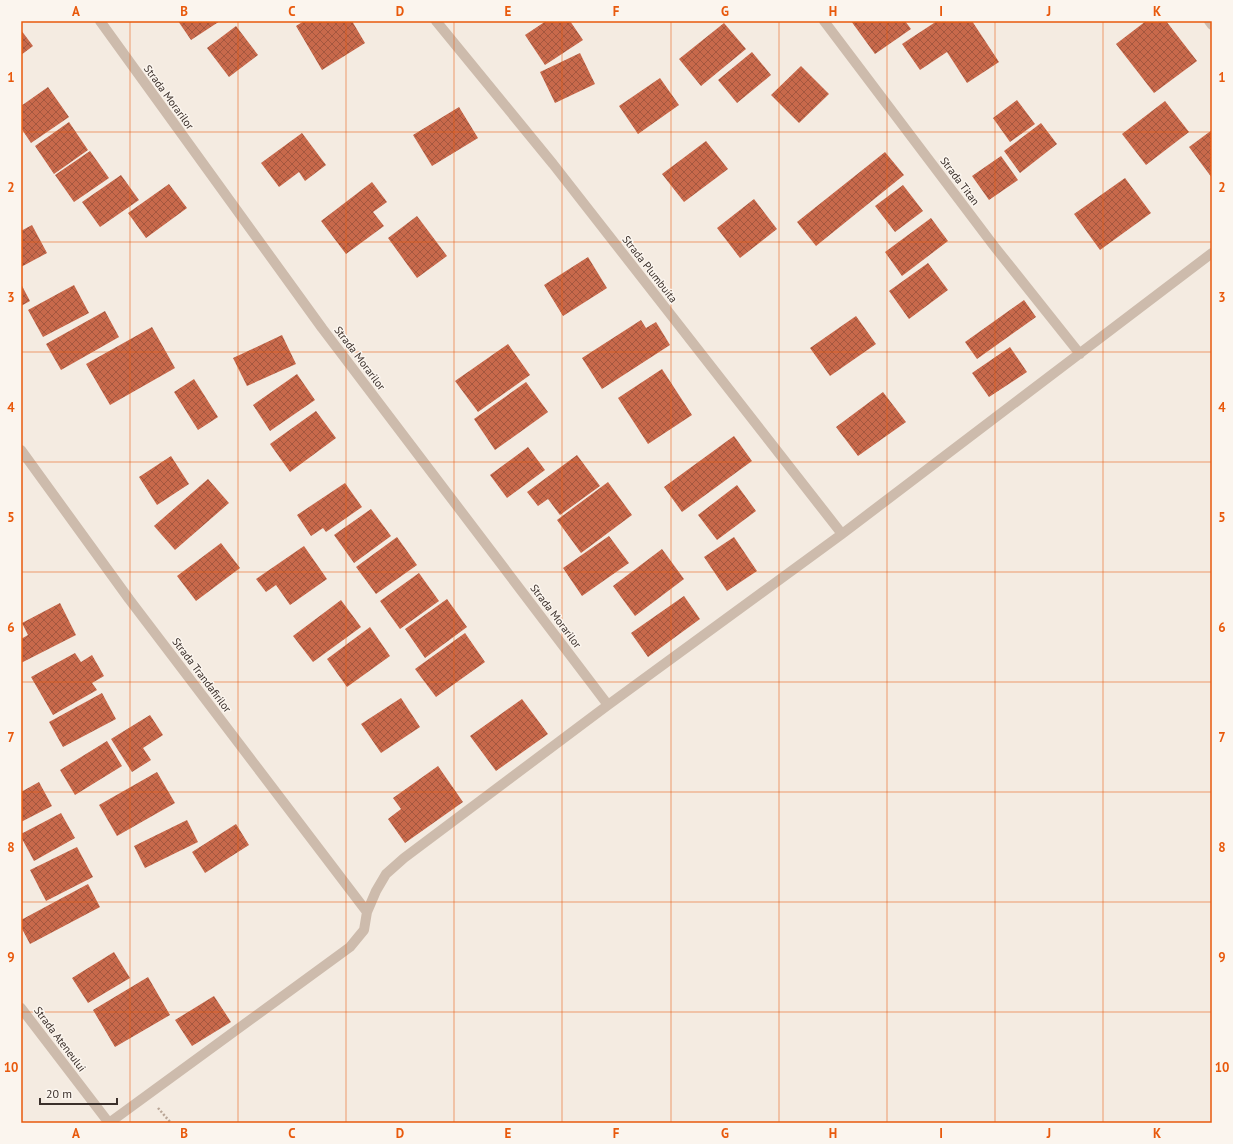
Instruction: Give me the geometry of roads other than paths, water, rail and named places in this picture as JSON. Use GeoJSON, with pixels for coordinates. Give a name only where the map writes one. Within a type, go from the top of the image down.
{"type":"FeatureCollection","features":[{"type":"Feature","properties":{"kind":"street","name":"Strada Morarilor"},"geometry":{"type":"LineString","coordinates":[[100,21],[322,328],[608,705]]}},
{"type":"Feature","properties":{"kind":"street","name":"Strada Plumbuita"},"geometry":{"type":"LineString","coordinates":[[436,21],[553,164],[842,534]]}},
{"type":"Feature","properties":{"kind":"street","name":"Strada Titan"},"geometry":{"type":"LineString","coordinates":[[824,21],[994,246],[1080,354]]}},
{"type":"Feature","properties":{"kind":"street"},"geometry":{"type":"LineString","coordinates":[[1209,21],[1212,25]]}},
{"type":"Feature","properties":{"kind":"street"},"geometry":{"type":"LineString","coordinates":[[109,1123],[350,947],[364,930],[367,912],[376,891],[386,874],[404,858],[608,705],[842,534],[1212,253]]}},
{"type":"Feature","properties":{"kind":"street","name":"Strada Trandafirilor"},"geometry":{"type":"LineString","coordinates":[[21,450],[129,599],[367,912]]}},
{"type":"Feature","properties":{"kind":"street","name":"Strada Ateneului"},"geometry":{"type":"LineString","coordinates":[[21,1008],[109,1123]]}}]}
